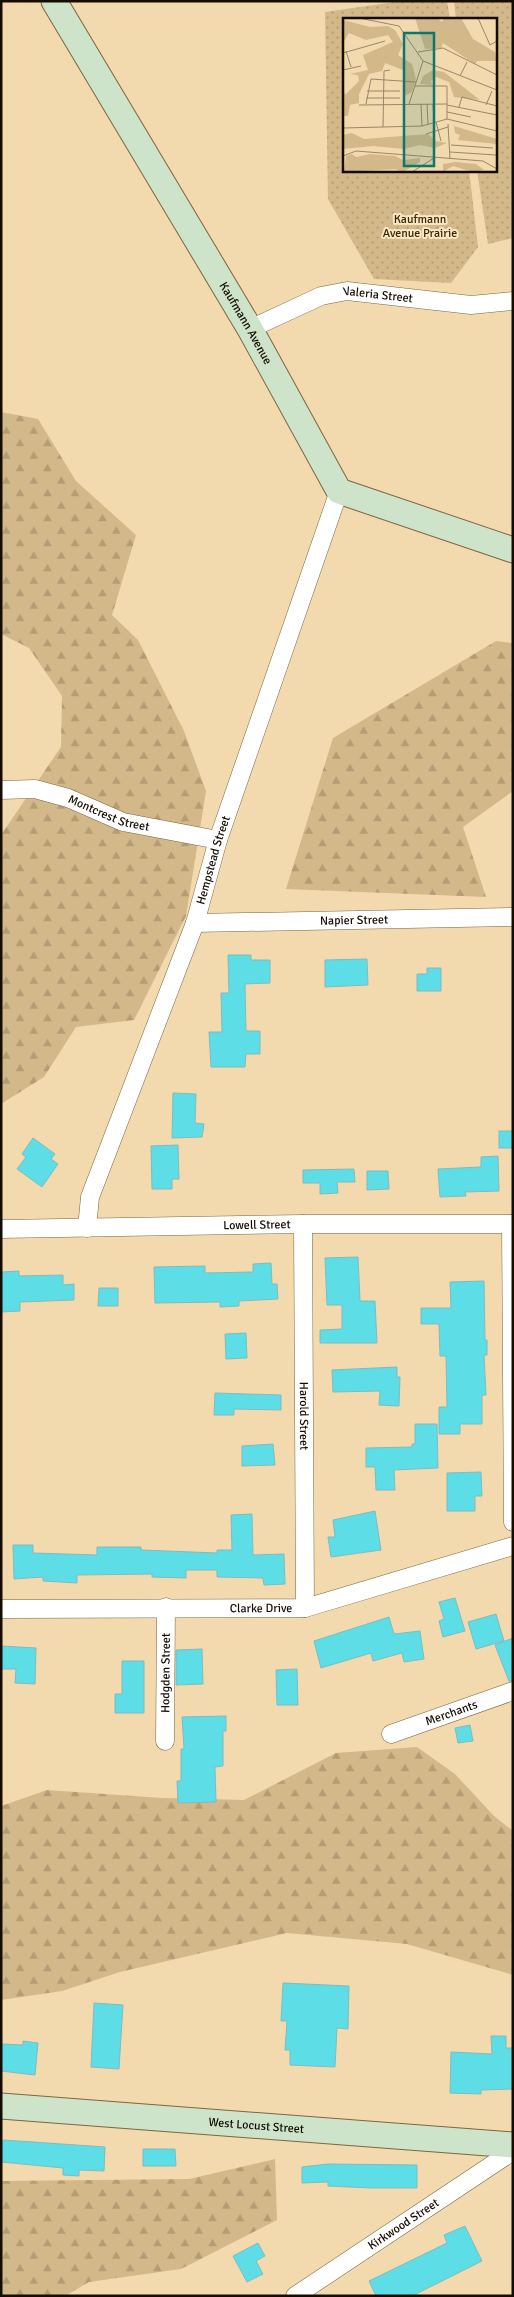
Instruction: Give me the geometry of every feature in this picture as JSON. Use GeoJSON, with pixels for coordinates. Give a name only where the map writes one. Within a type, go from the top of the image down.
{"type":"FeatureCollection","features":[{"type":"Feature","properties":{"kind":"main road","name":"Kaufmann Avenue"},"geometry":{"type":"LineString","coordinates":[[54,1],[250,329],[339,491]]}},
{"type":"Feature","properties":{"kind":"main road"},"geometry":{"type":"LineString","coordinates":[[339,491],[513,550]]}},
{"type":"Feature","properties":{"kind":"main road","name":"West Locust Street"},"geometry":{"type":"LineString","coordinates":[[1,2106],[513,2145]]}},
{"type":"Feature","properties":{"kind":"street","name":"Valeria Street"},"geometry":{"type":"LineString","coordinates":[[250,329],[321,296],[347,291],[471,305],[513,301]]}},
{"type":"Feature","properties":{"kind":"street","name":"Hempstead Street"},"geometry":{"type":"LineString","coordinates":[[87,1228],[90,1197],[195,923],[218,840],[339,491]]}},
{"type":"Feature","properties":{"kind":"street","name":"Montcrest Street"},"geometry":{"type":"LineString","coordinates":[[1,790],[35,789],[68,798],[123,822],[218,840]]}},
{"type":"Feature","properties":{"kind":"street","name":"Napier Street"},"geometry":{"type":"LineString","coordinates":[[195,923],[513,917]]}},
{"type":"Feature","properties":{"kind":"street","name":"Lowell Street"},"geometry":{"type":"LineString","coordinates":[[1,1229],[303,1224],[512,1224]]}},
{"type":"Feature","properties":{"kind":"street","name":"Harold Street"},"geometry":{"type":"LineString","coordinates":[[303,1224],[305,1608]]}},
{"type":"Feature","properties":{"kind":"street"},"geometry":{"type":"LineString","coordinates":[[512,1224],[513,1522]]}},
{"type":"Feature","properties":{"kind":"street","name":"Clarke Drive"},"geometry":{"type":"LineString","coordinates":[[1,1609],[305,1608],[513,1546]]}},
{"type":"Feature","properties":{"kind":"street","name":"Hodgden Street"},"geometry":{"type":"LineString","coordinates":[[165,1741],[166,1607]]}},
{"type":"Feature","properties":{"kind":"street","name":"Merchants"},"geometry":{"type":"LineString","coordinates":[[391,1734],[513,1691]]}},
{"type":"Feature","properties":{"kind":"street","name":"Kirkwood Street"},"geometry":{"type":"LineString","coordinates":[[295,2296],[513,2152]]}},
{"type":"Feature","properties":{"kind":"green space","name":"Kaufmann Avenue Prairie"},"geometry":{"type":"Polygon","coordinates":[[[402,1],[447,1],[450,18],[343,18],[343,171],[469,171],[478,247],[451,283],[374,279],[328,199],[325,12],[402,1]]]}},
{"type":"Feature","properties":{"kind":"green space","name":"Kaufmann Avenue Prairie"},"geometry":{"type":"Polygon","coordinates":[[[454,1],[513,1],[513,238],[488,244],[477,171],[496,171],[496,18],[456,18],[454,1]]]}},
{"type":"Feature","properties":{"kind":"green space"},"geometry":{"type":"Polygon","coordinates":[[[1,412],[38,419],[76,481],[136,535],[112,615],[138,640],[184,731],[206,791],[186,916],[134,1020],[76,1027],[44,1077],[1,1104],[1,835],[61,747],[62,696],[29,648],[1,634],[1,412]]]}},
{"type":"Feature","properties":{"kind":"green space"},"geometry":{"type":"Polygon","coordinates":[[[496,641],[513,643],[513,791],[463,827],[486,897],[286,889],[333,738],[496,641]]]}},
{"type":"Feature","properties":{"kind":"green space"},"geometry":{"type":"Polygon","coordinates":[[[417,1747],[455,1774],[494,1816],[513,1831],[513,1975],[407,1944],[287,1933],[120,1972],[62,1991],[1,2000],[1,1806],[47,1790],[162,1798],[244,1800],[336,1753],[417,1747]]]}},
{"type":"Feature","properties":{"kind":"green space"},"geometry":{"type":"Polygon","coordinates":[[[275,2159],[277,2220],[181,2269],[89,2282],[65,2296],[1,2296],[1,2181],[189,2179],[275,2159]]]}},
{"type":"Feature","properties":{"kind":"building"},"geometry":{"type":"Polygon","coordinates":[[[228,955],[251,955],[251,960],[270,960],[270,983],[245,984],[246,1031],[260,1031],[260,1054],[246,1054],[245,1067],[211,1067],[209,1032],[222,1032],[221,993],[229,993],[228,955]]]}},
{"type":"Feature","properties":{"kind":"building"},"geometry":{"type":"Polygon","coordinates":[[[367,959],[368,985],[325,987],[325,960],[367,959]]]}},
{"type":"Feature","properties":{"kind":"building"},"geometry":{"type":"Polygon","coordinates":[[[427,968],[441,968],[441,991],[417,991],[417,974],[427,974],[427,968]]]}},
{"type":"Feature","properties":{"kind":"building"},"geometry":{"type":"Polygon","coordinates":[[[173,1093],[196,1094],[195,1123],[204,1124],[202,1137],[172,1138],[173,1093]]]}},
{"type":"Feature","properties":{"kind":"building"},"geometry":{"type":"Polygon","coordinates":[[[499,1131],[513,1131],[513,1148],[499,1148],[499,1131]]]}},
{"type":"Feature","properties":{"kind":"building"},"geometry":{"type":"Polygon","coordinates":[[[33,1138],[55,1154],[51,1159],[58,1164],[42,1187],[17,1169],[26,1157],[22,1154],[33,1138]]]}},
{"type":"Feature","properties":{"kind":"building"},"geometry":{"type":"Polygon","coordinates":[[[178,1145],[179,1179],[172,1179],[172,1189],[152,1189],[151,1146],[178,1145]]]}},
{"type":"Feature","properties":{"kind":"building"},"geometry":{"type":"Polygon","coordinates":[[[498,1156],[499,1191],[465,1192],[466,1196],[440,1197],[438,1169],[481,1167],[481,1157],[498,1156]]]}},
{"type":"Feature","properties":{"kind":"building"},"geometry":{"type":"Polygon","coordinates":[[[354,1169],[355,1182],[337,1182],[338,1193],[320,1194],[320,1183],[303,1183],[303,1170],[354,1169]]]}},
{"type":"Feature","properties":{"kind":"building"},"geometry":{"type":"Polygon","coordinates":[[[367,1171],[388,1171],[389,1189],[367,1190],[367,1171]]]}},
{"type":"Feature","properties":{"kind":"building"},"geometry":{"type":"Polygon","coordinates":[[[358,1257],[360,1301],[375,1301],[377,1343],[320,1343],[320,1330],[342,1329],[342,1305],[327,1305],[325,1258],[358,1257]]]}},
{"type":"Feature","properties":{"kind":"building"},"geometry":{"type":"Polygon","coordinates":[[[271,1263],[272,1284],[277,1284],[278,1299],[239,1301],[239,1306],[220,1307],[220,1302],[155,1303],[154,1267],[205,1266],[205,1273],[253,1272],[253,1264],[271,1263]]]}},
{"type":"Feature","properties":{"kind":"building"},"geometry":{"type":"Polygon","coordinates":[[[19,1271],[19,1276],[63,1275],[63,1285],[74,1284],[74,1300],[20,1302],[20,1311],[1,1312],[1,1272],[19,1271]]]}},
{"type":"Feature","properties":{"kind":"building"},"geometry":{"type":"Polygon","coordinates":[[[484,1281],[487,1355],[484,1355],[486,1395],[482,1395],[482,1424],[460,1424],[460,1434],[439,1434],[439,1407],[447,1407],[446,1356],[440,1356],[439,1324],[421,1324],[421,1308],[451,1308],[450,1282],[484,1281]]]}},
{"type":"Feature","properties":{"kind":"building"},"geometry":{"type":"Polygon","coordinates":[[[99,1288],[118,1288],[118,1306],[98,1306],[99,1288]]]}},
{"type":"Feature","properties":{"kind":"building"},"geometry":{"type":"Polygon","coordinates":[[[246,1333],[247,1358],[226,1359],[225,1334],[246,1333]]]}},
{"type":"Feature","properties":{"kind":"building"},"geometry":{"type":"Polygon","coordinates":[[[397,1367],[397,1377],[400,1377],[399,1406],[379,1405],[380,1391],[333,1392],[332,1370],[397,1367]]]}},
{"type":"Feature","properties":{"kind":"building"},"geometry":{"type":"Polygon","coordinates":[[[215,1393],[281,1395],[281,1410],[234,1409],[234,1415],[214,1415],[215,1393]]]}},
{"type":"Feature","properties":{"kind":"building"},"geometry":{"type":"Polygon","coordinates":[[[415,1424],[437,1424],[438,1468],[394,1470],[395,1490],[376,1490],[375,1467],[366,1467],[366,1448],[412,1447],[412,1444],[415,1444],[415,1424]]]}},
{"type":"Feature","properties":{"kind":"building"},"geometry":{"type":"Polygon","coordinates":[[[273,1444],[275,1465],[242,1466],[242,1446],[273,1444]]]}},
{"type":"Feature","properties":{"kind":"building"},"geometry":{"type":"Polygon","coordinates":[[[481,1472],[482,1496],[475,1496],[475,1511],[447,1511],[447,1473],[481,1472]]]}},
{"type":"Feature","properties":{"kind":"building"},"geometry":{"type":"Polygon","coordinates":[[[375,1511],[381,1550],[331,1557],[328,1537],[335,1537],[333,1520],[375,1511]]]}},
{"type":"Feature","properties":{"kind":"building"},"geometry":{"type":"Polygon","coordinates":[[[252,1514],[253,1555],[284,1554],[285,1584],[264,1585],[263,1578],[217,1577],[217,1570],[186,1570],[186,1578],[152,1577],[152,1574],[77,1575],[77,1583],[43,1581],[43,1577],[14,1579],[13,1545],[33,1545],[33,1553],[97,1555],[97,1547],[141,1547],[141,1550],[217,1553],[217,1550],[232,1550],[231,1515],[252,1514]]]}},
{"type":"Feature","properties":{"kind":"building"},"geometry":{"type":"Polygon","coordinates":[[[455,1598],[465,1631],[443,1637],[439,1621],[444,1619],[439,1602],[455,1598]]]}},
{"type":"Feature","properties":{"kind":"building"},"geometry":{"type":"Polygon","coordinates":[[[496,1614],[504,1641],[476,1649],[468,1622],[496,1614]]]}},
{"type":"Feature","properties":{"kind":"building"},"geometry":{"type":"Polygon","coordinates":[[[389,1617],[394,1634],[420,1631],[424,1659],[404,1662],[402,1653],[373,1661],[371,1653],[321,1668],[314,1641],[389,1617]]]}},
{"type":"Feature","properties":{"kind":"building"},"geometry":{"type":"Polygon","coordinates":[[[513,1638],[513,1681],[509,1681],[495,1645],[513,1638]]]}},
{"type":"Feature","properties":{"kind":"building"},"geometry":{"type":"Polygon","coordinates":[[[1,1646],[36,1648],[35,1684],[15,1683],[16,1669],[1,1669],[1,1646]]]}},
{"type":"Feature","properties":{"kind":"building"},"geometry":{"type":"Polygon","coordinates":[[[202,1649],[203,1684],[176,1685],[176,1650],[202,1649]]]}},
{"type":"Feature","properties":{"kind":"building"},"geometry":{"type":"Polygon","coordinates":[[[122,1661],[144,1661],[144,1713],[115,1713],[115,1694],[122,1694],[122,1661]]]}},
{"type":"Feature","properties":{"kind":"building"},"geometry":{"type":"Polygon","coordinates":[[[297,1669],[298,1705],[277,1705],[276,1670],[297,1669]]]}},
{"type":"Feature","properties":{"kind":"building"},"geometry":{"type":"Polygon","coordinates":[[[226,1716],[226,1731],[223,1731],[223,1766],[215,1767],[216,1802],[178,1803],[177,1781],[181,1781],[181,1749],[184,1749],[182,1717],[226,1716]]]}},
{"type":"Feature","properties":{"kind":"building"},"geometry":{"type":"Polygon","coordinates":[[[470,1725],[473,1741],[458,1743],[455,1728],[470,1725]]]}},
{"type":"Feature","properties":{"kind":"building"},"geometry":{"type":"Polygon","coordinates":[[[283,1983],[349,1986],[348,2029],[337,2028],[335,2067],[290,2065],[290,2050],[285,2050],[287,2021],[281,2021],[283,1983]]]}},
{"type":"Feature","properties":{"kind":"building"},"geometry":{"type":"Polygon","coordinates":[[[94,2003],[123,2005],[119,2069],[91,2067],[94,2003]]]}},
{"type":"Feature","properties":{"kind":"building"},"geometry":{"type":"Polygon","coordinates":[[[491,2036],[506,2036],[506,2048],[513,2048],[513,2089],[481,2090],[481,2094],[450,2093],[451,2052],[492,2054],[491,2036]]]}},
{"type":"Feature","properties":{"kind":"building"},"geometry":{"type":"Polygon","coordinates":[[[23,2041],[38,2043],[35,2075],[1,2071],[1,2044],[23,2045],[23,2041]]]}},
{"type":"Feature","properties":{"kind":"building"},"geometry":{"type":"Polygon","coordinates":[[[4,2140],[105,2147],[104,2171],[79,2170],[79,2176],[63,2175],[63,2168],[1,2162],[1,2142],[4,2140]]]}},
{"type":"Feature","properties":{"kind":"building"},"geometry":{"type":"Polygon","coordinates":[[[143,2149],[175,2149],[176,2166],[143,2166],[143,2149]]]}},
{"type":"Feature","properties":{"kind":"building"},"geometry":{"type":"Polygon","coordinates":[[[328,2164],[417,2165],[417,2188],[328,2186],[328,2182],[302,2183],[302,2167],[328,2164]]]}},
{"type":"Feature","properties":{"kind":"building"},"geometry":{"type":"Polygon","coordinates":[[[465,2226],[482,2261],[412,2296],[376,2296],[369,2281],[447,2243],[444,2235],[465,2226]]]}},
{"type":"Feature","properties":{"kind":"building"},"geometry":{"type":"Polygon","coordinates":[[[258,2243],[265,2256],[256,2261],[263,2274],[247,2282],[233,2256],[258,2243]]]}}]}
